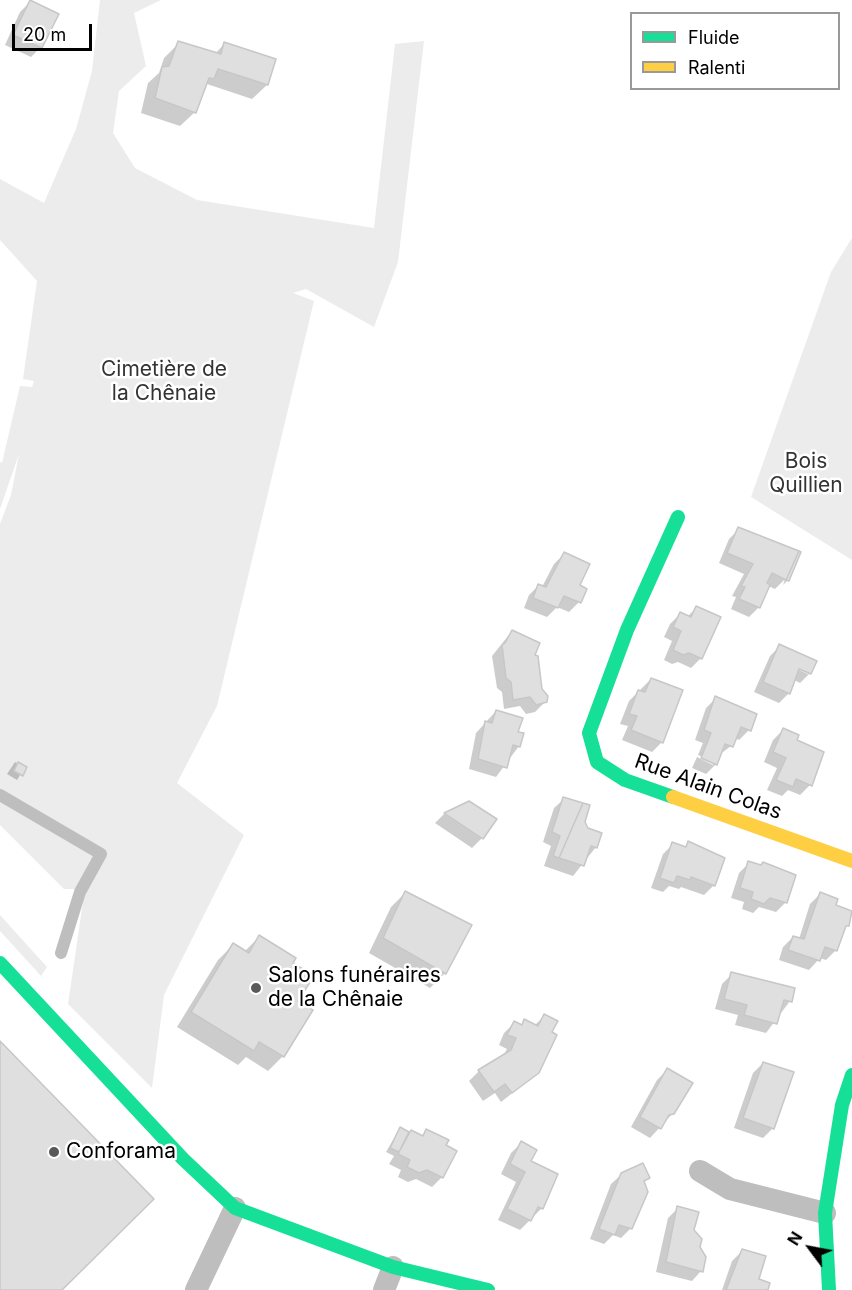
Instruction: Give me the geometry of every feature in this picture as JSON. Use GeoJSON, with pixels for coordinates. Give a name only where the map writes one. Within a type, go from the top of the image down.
{"type":"FeatureCollection","features":[{"type":"Feature","properties":{"kind":"street","name":"Rue Alain Colas"},"geometry":{"type":"LineString","coordinates":[[678,517],[627,630],[589,733],[597,762],[625,780],[852,861]]}},
{"type":"Feature","properties":{"kind":"street"},"geometry":{"type":"LineString","coordinates":[[0,963],[183,1160],[235,1208],[393,1267],[488,1290]]}},
{"type":"Feature","properties":{"kind":"street"},"geometry":{"type":"LineString","coordinates":[[830,1290],[825,1213],[842,1105],[852,1075]]}},
{"type":"Feature","properties":{"kind":"street"},"geometry":{"type":"LineString","coordinates":[[700,1172],[730,1189],[825,1213]]}},
{"type":"Feature","properties":{"kind":"street"},"geometry":{"type":"LineString","coordinates":[[196,1290],[235,1208]]}},
{"type":"Feature","properties":{"kind":"street"},"geometry":{"type":"LineString","coordinates":[[384,1290],[393,1267]]}},
{"type":"Feature","properties":{"kind":"lane"},"geometry":{"type":"LineString","coordinates":[[0,795],[102,854],[80,892],[61,953]]}},
{"type":"Feature","properties":{"kind":"green space","name":"Cimetière de la Chênaie"},"geometry":{"type":"Polygon","coordinates":[[[100,0],[161,0],[134,13],[146,66],[119,91],[113,133],[135,168],[197,200],[374,228],[395,44],[424,41],[398,262],[374,327],[306,289],[293,293],[314,301],[217,706],[177,783],[244,835],[164,995],[152,1088],[68,1004],[84,895],[75,889],[64,889],[0,825],[0,524],[11,495],[19,454],[0,509],[0,462],[2,463],[20,386],[32,387],[34,381],[23,379],[37,281],[0,240],[0,179],[44,203],[76,129],[92,71],[100,0]]]}},
{"type":"Feature","properties":{"kind":"green space","name":"Bois Quillien"},"geometry":{"type":"Polygon","coordinates":[[[852,238],[852,560],[751,497],[831,272],[852,238]]]}},
{"type":"Feature","properties":{"kind":"green space"},"geometry":{"type":"Polygon","coordinates":[[[0,915],[47,967],[41,976],[0,931],[0,915]]]}},
{"type":"Feature","properties":{"kind":"building"},"geometry":{"type":"Polygon","coordinates":[[[30,0],[59,14],[42,48],[13,35],[30,0]]]}},
{"type":"Feature","properties":{"kind":"building"},"geometry":{"type":"Polygon","coordinates":[[[178,41],[221,54],[224,42],[276,59],[268,85],[218,69],[214,79],[209,78],[196,113],[155,98],[162,67],[169,66],[178,41]]]}},
{"type":"Feature","properties":{"kind":"building"},"geometry":{"type":"Polygon","coordinates":[[[738,527],[799,551],[786,580],[772,573],[767,583],[770,585],[760,608],[739,599],[745,587],[741,586],[753,564],[727,553],[738,527]]]}},
{"type":"Feature","properties":{"kind":"building"},"geometry":{"type":"Polygon","coordinates":[[[799,551],[801,552],[789,581],[786,580],[799,551]]]}},
{"type":"Feature","properties":{"kind":"building"},"geometry":{"type":"Polygon","coordinates":[[[564,552],[590,564],[580,585],[587,589],[581,603],[564,596],[558,608],[533,598],[538,584],[546,587],[564,552]]]}},
{"type":"Feature","properties":{"kind":"building"},"geometry":{"type":"Polygon","coordinates":[[[696,606],[721,617],[702,659],[689,653],[683,655],[673,650],[681,631],[673,627],[680,612],[691,617],[696,606]]]}},
{"type":"Feature","properties":{"kind":"building"},"geometry":{"type":"Polygon","coordinates":[[[512,630],[540,643],[535,655],[538,656],[542,689],[548,696],[547,702],[536,705],[530,697],[513,700],[511,682],[506,678],[502,645],[512,630]]]}},
{"type":"Feature","properties":{"kind":"building"},"geometry":{"type":"Polygon","coordinates":[[[779,644],[817,661],[811,674],[799,669],[790,694],[763,682],[779,644]]]}},
{"type":"Feature","properties":{"kind":"building"},"geometry":{"type":"Polygon","coordinates":[[[651,678],[683,690],[663,743],[631,730],[637,716],[629,714],[638,690],[645,692],[651,678]]]}},
{"type":"Feature","properties":{"kind":"building"},"geometry":{"type":"Polygon","coordinates":[[[715,696],[757,714],[751,731],[741,727],[733,747],[725,744],[717,765],[701,758],[711,733],[704,730],[715,696]]]}},
{"type":"Feature","properties":{"kind":"building"},"geometry":{"type":"Polygon","coordinates":[[[496,710],[523,718],[518,732],[524,733],[520,747],[513,745],[507,768],[478,759],[485,721],[492,723],[496,710]]]}},
{"type":"Feature","properties":{"kind":"building"},"geometry":{"type":"Polygon","coordinates":[[[783,728],[799,735],[797,740],[824,752],[812,786],[796,779],[793,787],[776,780],[786,758],[773,752],[783,728]]]}},
{"type":"Feature","properties":{"kind":"building"},"geometry":{"type":"Polygon","coordinates":[[[18,762],[27,767],[23,776],[14,771],[18,762]]]}},
{"type":"Feature","properties":{"kind":"building"},"geometry":{"type":"Polygon","coordinates":[[[563,797],[583,803],[559,858],[553,856],[560,836],[552,832],[563,797]]]}},
{"type":"Feature","properties":{"kind":"building"},"geometry":{"type":"Polygon","coordinates":[[[469,801],[497,819],[483,839],[444,813],[469,801]]]}},
{"type":"Feature","properties":{"kind":"building"},"geometry":{"type":"Polygon","coordinates":[[[583,803],[590,805],[585,822],[588,828],[602,833],[597,848],[591,846],[584,866],[559,858],[583,803]]]}},
{"type":"Feature","properties":{"kind":"building"},"geometry":{"type":"Polygon","coordinates":[[[688,841],[725,858],[715,886],[691,877],[690,880],[677,876],[674,883],[660,878],[672,842],[686,847],[688,841]]]}},
{"type":"Feature","properties":{"kind":"building"},"geometry":{"type":"Polygon","coordinates":[[[748,861],[761,865],[763,862],[796,875],[787,903],[770,898],[764,904],[751,899],[753,892],[740,888],[748,861]]]}},
{"type":"Feature","properties":{"kind":"building"},"geometry":{"type":"Polygon","coordinates":[[[405,891],[472,925],[446,974],[383,938],[405,891]]]}},
{"type":"Feature","properties":{"kind":"building"},"geometry":{"type":"Polygon","coordinates":[[[820,892],[838,899],[836,905],[852,911],[849,926],[846,926],[837,951],[825,947],[820,961],[788,950],[793,936],[804,939],[820,892]]]}},
{"type":"Feature","properties":{"kind":"building","name":"Salons funéraires de la Chênaie"},"geometry":{"type":"Polygon","coordinates":[[[259,935],[296,958],[293,963],[314,976],[298,1001],[313,1010],[284,1057],[259,1042],[254,1051],[191,1012],[233,943],[249,953],[259,935]]]}},
{"type":"Feature","properties":{"kind":"building"},"geometry":{"type":"Polygon","coordinates":[[[731,972],[795,988],[792,1002],[784,1000],[777,1024],[744,1015],[747,1005],[724,999],[731,972]]]}},
{"type":"Feature","properties":{"kind":"building"},"geometry":{"type":"Polygon","coordinates":[[[544,1014],[558,1021],[552,1032],[557,1035],[539,1073],[512,1093],[505,1084],[494,1092],[478,1070],[511,1050],[516,1038],[507,1035],[514,1021],[522,1025],[524,1019],[538,1026],[544,1014]]]}},
{"type":"Feature","properties":{"kind":"building","name":"Conforama"},"geometry":{"type":"Polygon","coordinates":[[[0,1041],[154,1199],[62,1290],[0,1290],[0,1041]]]}},
{"type":"Feature","properties":{"kind":"building"},"geometry":{"type":"Polygon","coordinates":[[[763,1062],[794,1072],[774,1129],[743,1118],[763,1062]]]}},
{"type":"Feature","properties":{"kind":"building"},"geometry":{"type":"Polygon","coordinates":[[[667,1068],[693,1083],[674,1114],[669,1115],[661,1129],[640,1117],[667,1068]]]}},
{"type":"Feature","properties":{"kind":"building"},"geometry":{"type":"Polygon","coordinates":[[[400,1127],[409,1132],[399,1152],[390,1148],[400,1127]]]}},
{"type":"Feature","properties":{"kind":"building"},"geometry":{"type":"Polygon","coordinates":[[[426,1129],[449,1140],[446,1145],[457,1151],[443,1178],[427,1170],[419,1173],[407,1167],[410,1160],[398,1154],[411,1130],[423,1136],[426,1129]]]}},
{"type":"Feature","properties":{"kind":"building"},"geometry":{"type":"Polygon","coordinates":[[[521,1141],[537,1150],[531,1161],[558,1174],[543,1209],[538,1207],[531,1221],[507,1209],[525,1172],[510,1164],[521,1141]]]}},
{"type":"Feature","properties":{"kind":"building"},"geometry":{"type":"Polygon","coordinates":[[[643,1163],[650,1178],[644,1181],[648,1192],[632,1229],[619,1225],[615,1235],[599,1229],[621,1173],[643,1163]]]}},
{"type":"Feature","properties":{"kind":"building"},"geometry":{"type":"Polygon","coordinates":[[[677,1206],[699,1212],[694,1230],[702,1239],[700,1247],[706,1257],[703,1272],[666,1262],[677,1206]]]}},
{"type":"Feature","properties":{"kind":"building"},"geometry":{"type":"Polygon","coordinates":[[[742,1249],[766,1256],[759,1279],[770,1283],[768,1290],[726,1290],[742,1249]]]}},
{"type":"Feature","properties":{"kind":"traffic: fast"},"geometry":{"type":"LineString","coordinates":[[673,797],[625,780],[597,762],[589,733],[627,630],[678,517]]}},
{"type":"Feature","properties":{"kind":"traffic: fast"},"geometry":{"type":"LineString","coordinates":[[0,963],[183,1159],[235,1208],[393,1267],[488,1290]]}},
{"type":"Feature","properties":{"kind":"traffic: fast"},"geometry":{"type":"LineString","coordinates":[[829,1290],[825,1213],[842,1105],[852,1075]]}},
{"type":"Feature","properties":{"kind":"traffic: slow"},"geometry":{"type":"LineString","coordinates":[[673,797],[852,861]]}},
{"type":"Feature","properties":{"kind":"place","name":"Salons funéraires de la Chênaie"},"geometry":{"type":"Point","coordinates":[256,988]}},
{"type":"Feature","properties":{"kind":"place","name":"Conforama"},"geometry":{"type":"Point","coordinates":[54,1152]}}]}
